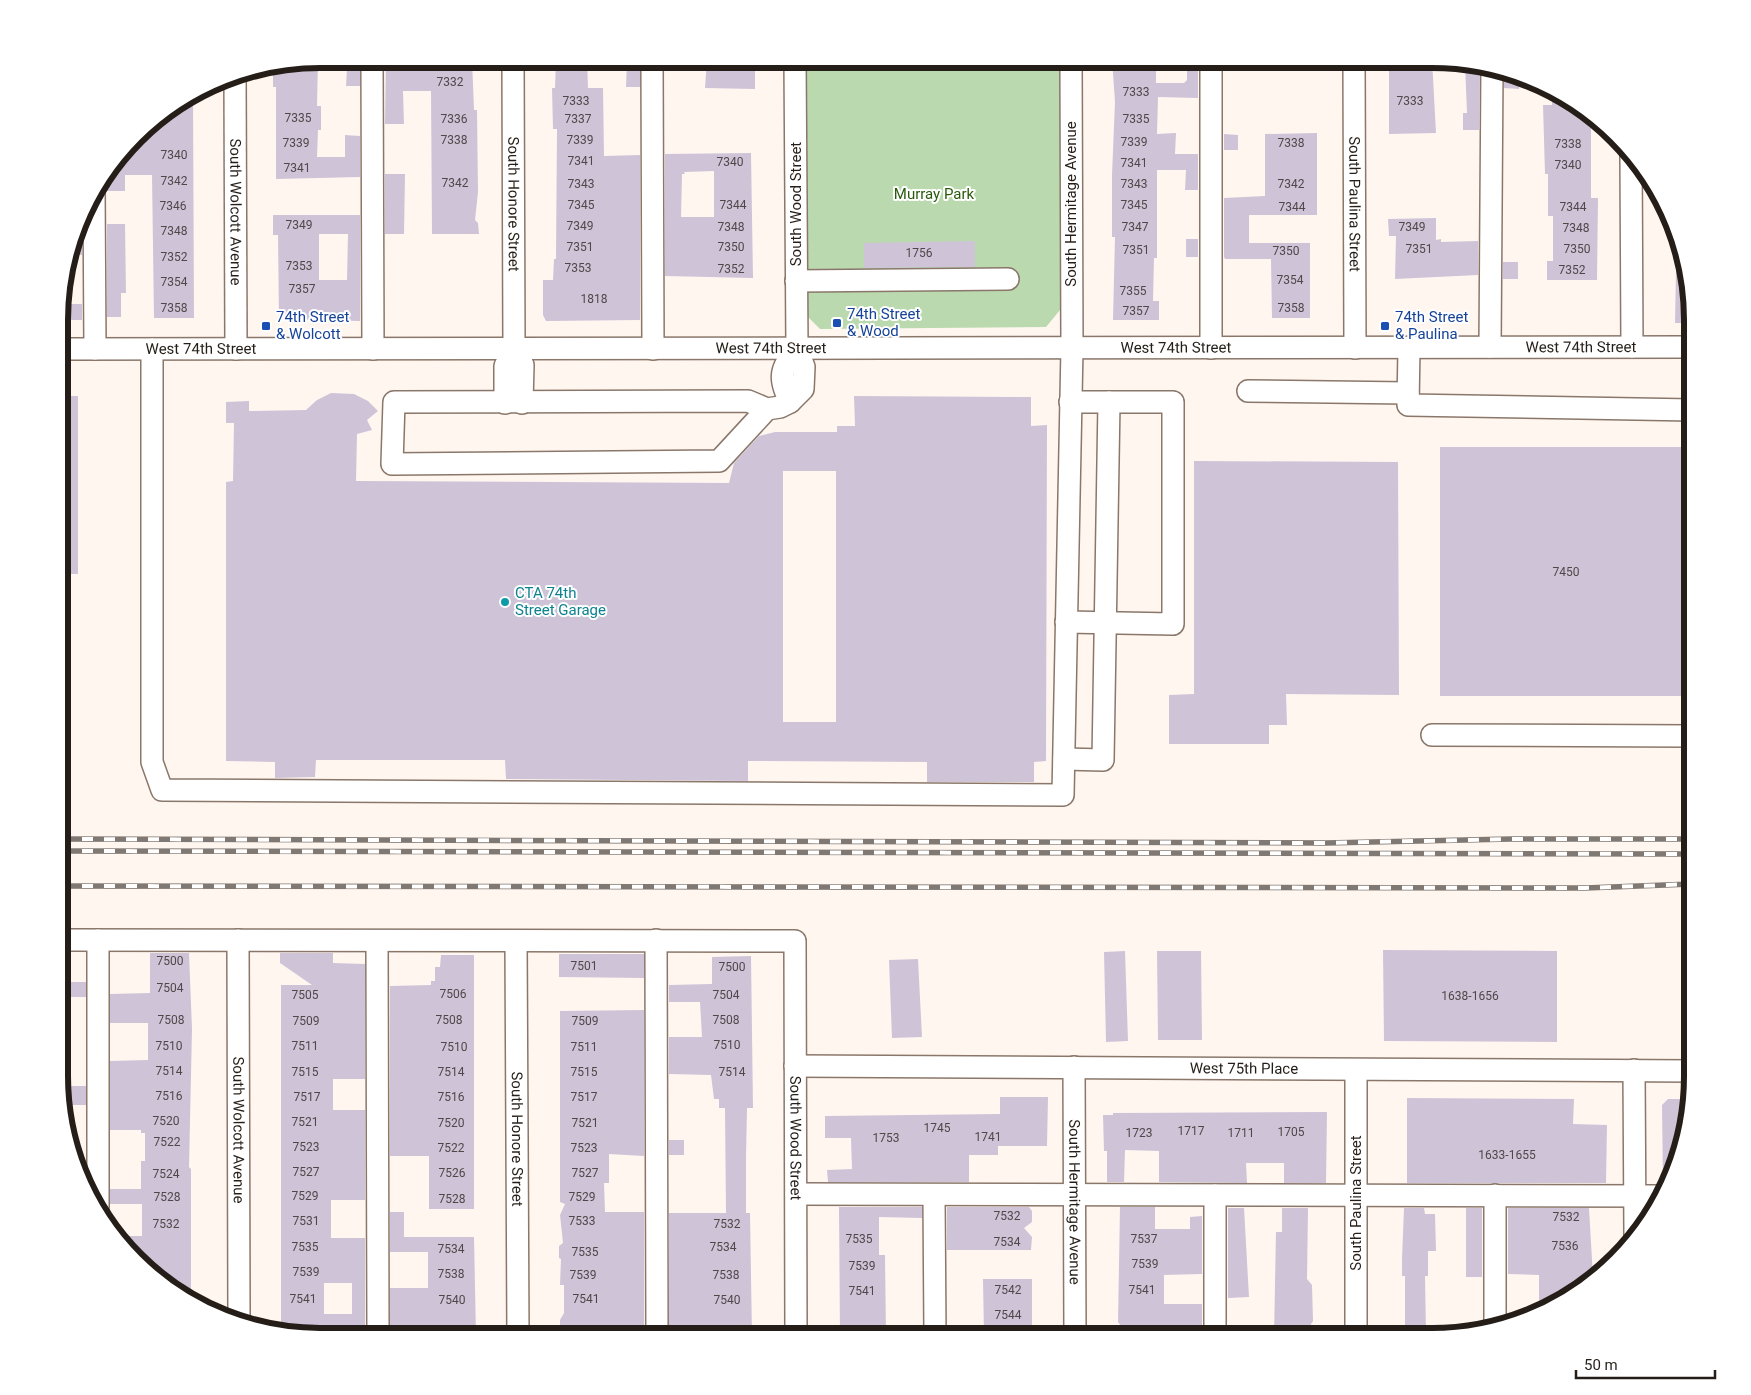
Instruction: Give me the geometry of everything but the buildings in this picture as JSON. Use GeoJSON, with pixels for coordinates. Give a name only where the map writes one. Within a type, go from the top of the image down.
{"type":"FeatureCollection","features":[{"type":"Feature","properties":{"kind":"street"},"geometry":{"type":"LineString","coordinates":[[372,68],[373,349]]}},
{"type":"Feature","properties":{"kind":"street","name":"South Honore Street"},"geometry":{"type":"LineString","coordinates":[[513,68],[514,349]]}},
{"type":"Feature","properties":{"kind":"street"},"geometry":{"type":"LineString","coordinates":[[652,68],[653,349]]}},
{"type":"Feature","properties":{"kind":"street","name":"South Wood Street"},"geometry":{"type":"LineString","coordinates":[[795,68],[797,348]]}},
{"type":"Feature","properties":{"kind":"street","name":"South Hermitage Avenue"},"geometry":{"type":"LineString","coordinates":[[152,350],[152,762],[162,790],[1063,795],[1072,348],[1071,68]]}},
{"type":"Feature","properties":{"kind":"street"},"geometry":{"type":"LineString","coordinates":[[1211,68],[1211,348]]}},
{"type":"Feature","properties":{"kind":"street","name":"South Paulina Street"},"geometry":{"type":"LineString","coordinates":[[1354,68],[1355,348]]}},
{"type":"Feature","properties":{"kind":"street"},"geometry":{"type":"LineString","coordinates":[[1490,347],[1492,75]]}},
{"type":"Feature","properties":{"kind":"street","name":"South Wolcott Avenue"},"geometry":{"type":"LineString","coordinates":[[235,82],[236,349]]}},
{"type":"Feature","properties":{"kind":"street"},"geometry":{"type":"LineString","coordinates":[[1631,166],[1632,347]]}},
{"type":"Feature","properties":{"kind":"street"},"geometry":{"type":"LineString","coordinates":[[94,206],[95,349]]}},
{"type":"Feature","properties":{"kind":"street"},"geometry":{"type":"LineString","coordinates":[[796,281],[1008,279]]}},
{"type":"Feature","properties":{"kind":"street","name":"West 74th Street"},"geometry":{"type":"LineString","coordinates":[[68,350],[1683,347]]}},
{"type":"Feature","properties":{"kind":"street"},"geometry":{"type":"LineString","coordinates":[[767,409],[718,461],[392,464],[394,402],[748,401],[767,409],[780,407],[790,402],[783,387],[783,365],[797,348]]}},
{"type":"Feature","properties":{"kind":"street"},"geometry":{"type":"LineString","coordinates":[[1409,348],[1408,405],[1683,410]]}},
{"type":"Feature","properties":{"kind":"street"},"geometry":{"type":"LineString","coordinates":[[513,403],[505,366],[514,349]]}},
{"type":"Feature","properties":{"kind":"street"},"geometry":{"type":"LineString","coordinates":[[1248,391],[1408,393]]}},
{"type":"Feature","properties":{"kind":"street"},"geometry":{"type":"LineString","coordinates":[[1066,622],[1173,624],[1174,402],[1070,402]]}},
{"type":"Feature","properties":{"kind":"street"},"geometry":{"type":"LineString","coordinates":[[1064,760],[1102,760],[1109,402]]}},
{"type":"Feature","properties":{"kind":"street"},"geometry":{"type":"LineString","coordinates":[[1432,735],[1683,736]]}},
{"type":"Feature","properties":{"kind":"street"},"geometry":{"type":"LineString","coordinates":[[68,940],[656,940],[657,1328]]}},
{"type":"Feature","properties":{"kind":"street"},"geometry":{"type":"LineString","coordinates":[[98,940],[98,1196]]}},
{"type":"Feature","properties":{"kind":"street","name":"South Wolcott Avenue"},"geometry":{"type":"LineString","coordinates":[[238,940],[239,1314]]}},
{"type":"Feature","properties":{"kind":"street"},"geometry":{"type":"LineString","coordinates":[[377,940],[378,1328]]}},
{"type":"Feature","properties":{"kind":"street","name":"South Honore Street"},"geometry":{"type":"LineString","coordinates":[[516,940],[518,1328]]}},
{"type":"Feature","properties":{"kind":"street","name":"South Wood Street"},"geometry":{"type":"LineString","coordinates":[[656,940],[795,941],[796,1328]]}},
{"type":"Feature","properties":{"kind":"street","name":"West 75th Place"},"geometry":{"type":"LineString","coordinates":[[795,1066],[1683,1071]]}},
{"type":"Feature","properties":{"kind":"street","name":"South Hermitage Avenue"},"geometry":{"type":"LineString","coordinates":[[1074,1067],[1075,1328]]}},
{"type":"Feature","properties":{"kind":"street","name":"South Paulina Street"},"geometry":{"type":"LineString","coordinates":[[1356,1070],[1356,1328]]}},
{"type":"Feature","properties":{"kind":"street"},"geometry":{"type":"LineString","coordinates":[[1634,1070],[1635,1224]]}},
{"type":"Feature","properties":{"kind":"street"},"geometry":{"type":"LineString","coordinates":[[796,1194],[1653,1196]]}},
{"type":"Feature","properties":{"kind":"street"},"geometry":{"type":"LineString","coordinates":[[934,1195],[935,1328]]}},
{"type":"Feature","properties":{"kind":"street"},"geometry":{"type":"LineString","coordinates":[[1215,1195],[1215,1328]]}},
{"type":"Feature","properties":{"kind":"street"},"geometry":{"type":"LineString","coordinates":[[1494,1195],[1495,1320]]}},
{"type":"Feature","properties":{"kind":"green space","name":"Murray Park"},"geometry":{"type":"Polygon","coordinates":[[[807,68],[1061,68],[1060,310],[1046,327],[820,329],[807,316],[807,68]]]}},
{"type":"Feature","properties":{"kind":"railway"},"geometry":{"type":"LineString","coordinates":[[68,839],[1326,843],[1511,839],[1683,839]]}},
{"type":"Feature","properties":{"kind":"railway"},"geometry":{"type":"LineString","coordinates":[[68,851],[1683,854]]}},
{"type":"Feature","properties":{"kind":"railway"},"geometry":{"type":"LineString","coordinates":[[68,886],[1585,888],[1683,884]]}},
{"type":"Feature","properties":{"kind":"place","name":"74th Street & Wood"},"geometry":{"type":"Point","coordinates":[837,323]}},
{"type":"Feature","properties":{"kind":"place","name":"74th Street & Wolcott"},"geometry":{"type":"Point","coordinates":[266,326]}},
{"type":"Feature","properties":{"kind":"place","name":"74th Street & Paulina"},"geometry":{"type":"Point","coordinates":[1385,326]}},
{"type":"Feature","properties":{"kind":"place","name":"CTA 74th Street Garage"},"geometry":{"type":"Point","coordinates":[505,602]}}]}
